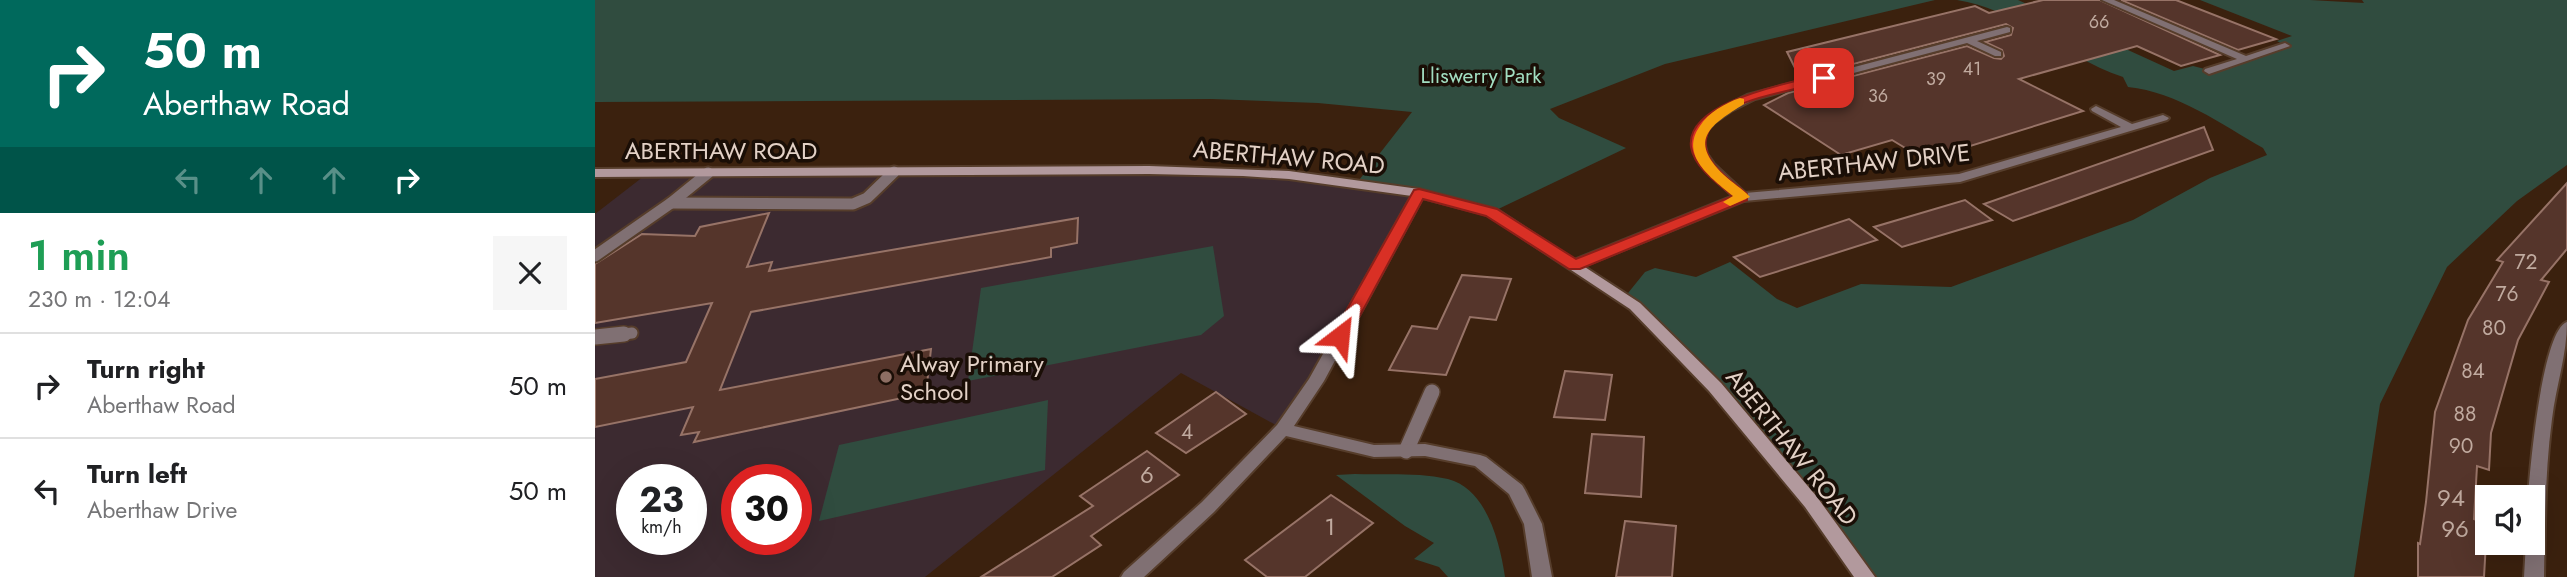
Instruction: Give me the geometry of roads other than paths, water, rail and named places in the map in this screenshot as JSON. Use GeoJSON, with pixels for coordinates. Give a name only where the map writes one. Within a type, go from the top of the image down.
{"type":"FeatureCollection","features":[{"type":"Feature","properties":{"kind":"street"},"geometry":{"type":"LineString","coordinates":[[2106,0],[2246,59]]}},
{"type":"Feature","properties":{"kind":"street"},"geometry":{"type":"LineString","coordinates":[[1742,197],[1719,178],[1702,159],[1697,147],[1699,135],[1710,120],[1727,107],[1751,97],[2007,30]]}},
{"type":"Feature","properties":{"kind":"street"},"geometry":{"type":"LineString","coordinates":[[1968,40],[1998,54]]}},
{"type":"Feature","properties":{"kind":"street"},"geometry":{"type":"LineString","coordinates":[[2209,71],[2285,46]]}},
{"type":"Feature","properties":{"kind":"street"},"geometry":{"type":"LineString","coordinates":[[2097,109],[2130,127]]}},
{"type":"Feature","properties":{"kind":"street","name":"ABERTHAW DRIVE"},"geometry":{"type":"LineString","coordinates":[[1574,265],[1742,197],[1960,178],[2163,118]]}},
{"type":"Feature","properties":{"kind":"street","name":"ABERTHAW ROAD"},"geometry":{"type":"LineString","coordinates":[[595,173],[1149,170],[1243,172],[1289,175],[1419,193],[1492,212],[1635,306],[1714,387],[1811,502],[1865,577]]}},
{"type":"Feature","properties":{"kind":"street"},"geometry":{"type":"LineString","coordinates":[[1131,577],[1208,507],[1283,429],[1316,381],[1419,193]]}},
{"type":"Feature","properties":{"kind":"street"},"geometry":{"type":"LineString","coordinates":[[2533,577],[2538,472],[2547,398],[2567,327]]}},
{"type":"Feature","properties":{"kind":"street"},"geometry":{"type":"LineString","coordinates":[[1283,429],[1374,451],[1425,450],[1480,461],[1516,490],[1533,524],[1542,577]]}},
{"type":"Feature","properties":{"kind":"lane"},"geometry":{"type":"LineString","coordinates":[[671,203],[853,204],[867,198],[894,172]]}},
{"type":"Feature","properties":{"kind":"lane"},"geometry":{"type":"LineString","coordinates":[[595,256],[671,203],[708,173]]}},
{"type":"Feature","properties":{"kind":"lane"},"geometry":{"type":"LineString","coordinates":[[595,337],[632,333]]}},
{"type":"Feature","properties":{"kind":"lane"},"geometry":{"type":"LineString","coordinates":[[1406,451],[1432,393]]}},
{"type":"Feature","properties":{"kind":"place","name":"Alway Primary School"},"geometry":{"type":"Point","coordinates":[886,377]}},
{"type":"Feature","properties":{"kind":"park label","name":"Lliswerry Park"},"geometry":{"type":"Point","coordinates":[1481,76]}}]}
